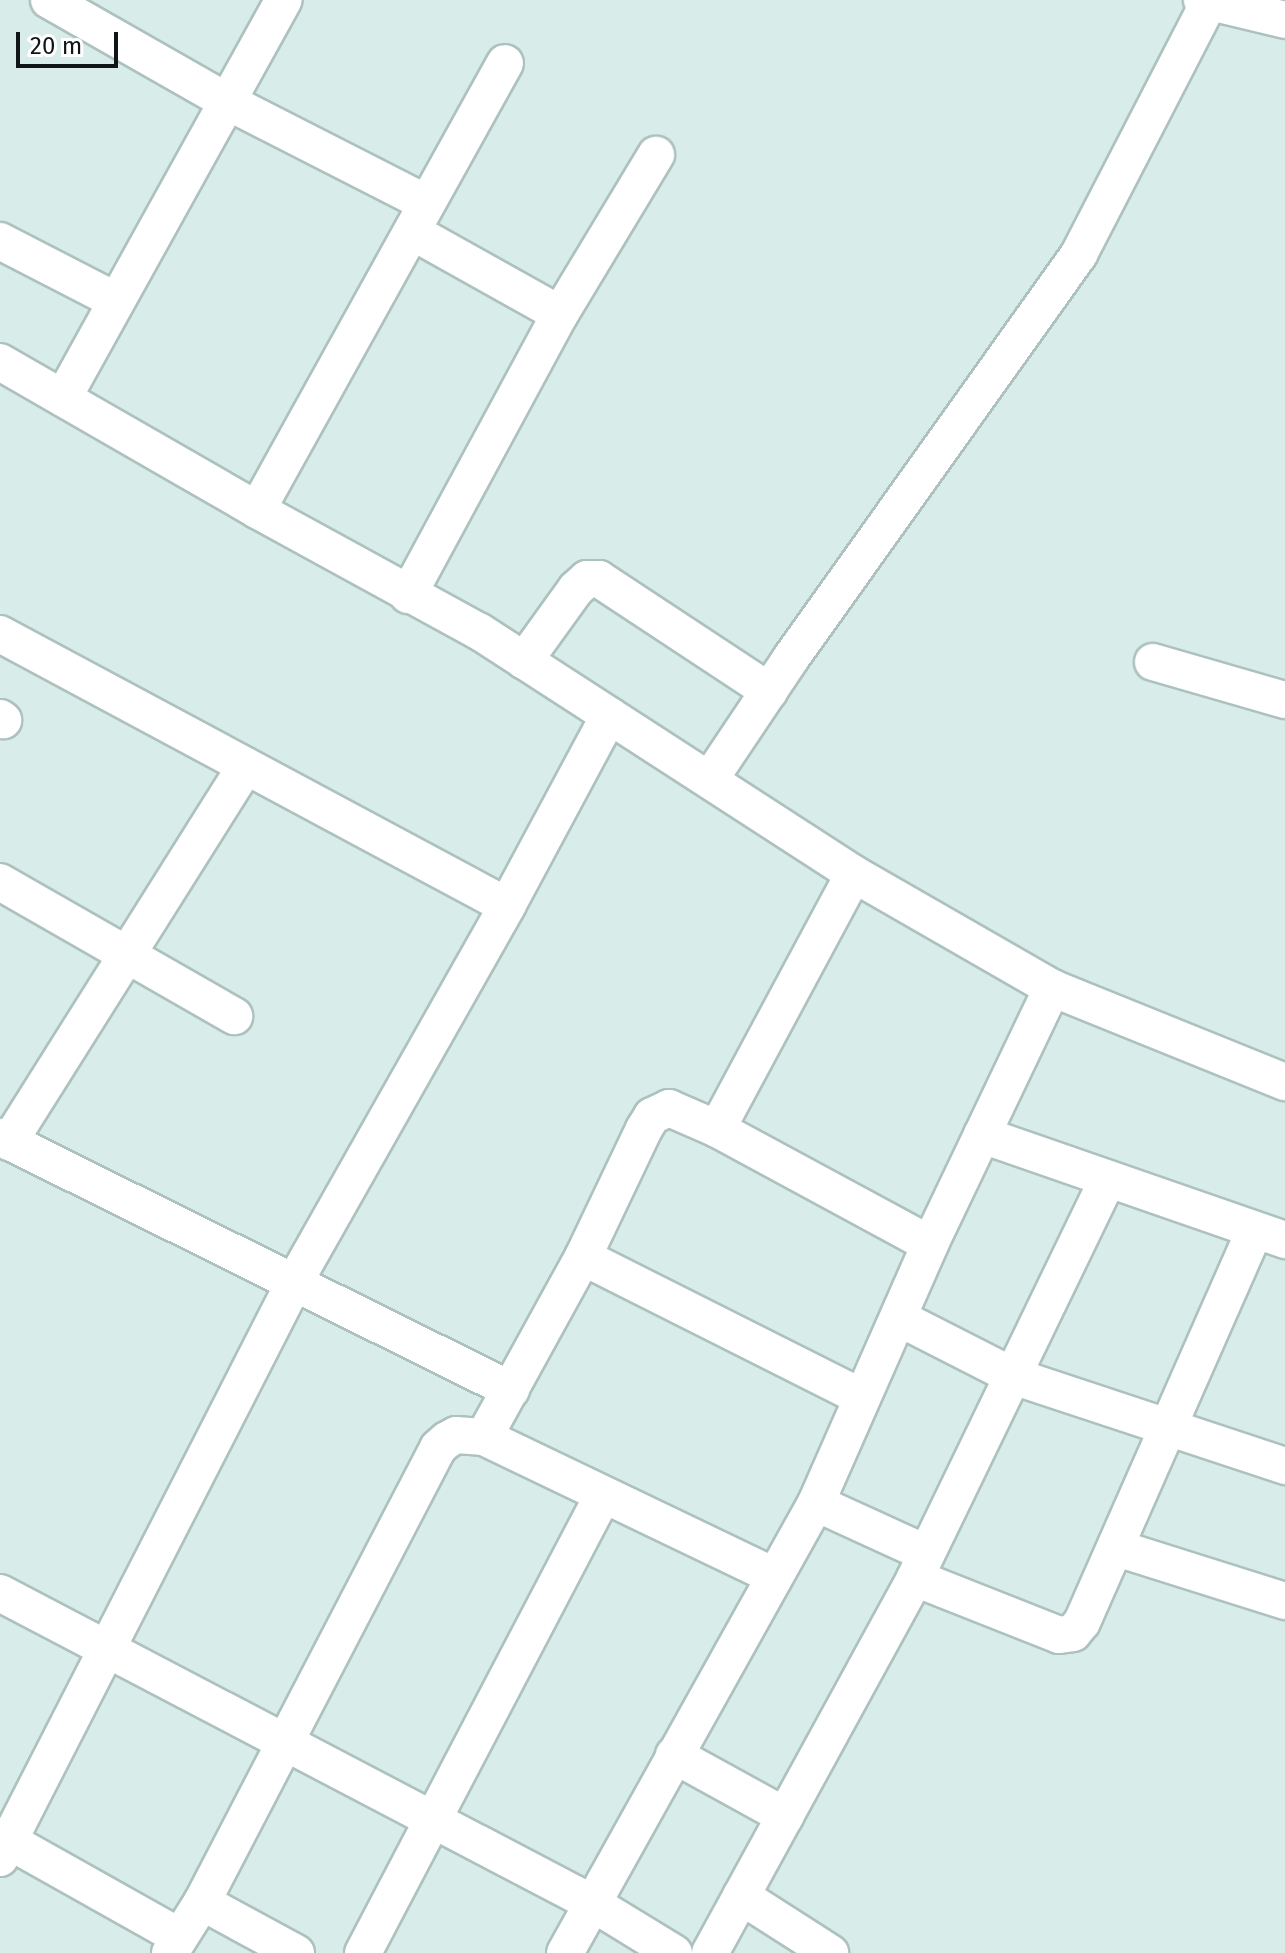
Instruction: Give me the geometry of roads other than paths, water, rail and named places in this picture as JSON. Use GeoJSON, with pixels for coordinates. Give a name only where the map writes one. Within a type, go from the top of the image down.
{"type":"FeatureCollection","features":[{"type":"Feature","properties":{"kind":"street"},"geometry":{"type":"LineString","coordinates":[[49,0],[228,102],[420,218],[560,314]]}},
{"type":"Feature","properties":{"kind":"street"},"geometry":{"type":"LineString","coordinates":[[63,398],[284,0]]}},
{"type":"Feature","properties":{"kind":"street"},"geometry":{"type":"LineString","coordinates":[[710,779],[1079,254],[1206,1],[1285,20]]}},
{"type":"Feature","properties":{"kind":"street"},"geometry":{"type":"LineString","coordinates":[[257,510],[505,63]]}},
{"type":"Feature","properties":{"kind":"street"},"geometry":{"type":"LineString","coordinates":[[408,595],[560,314],[656,155]]}},
{"type":"Feature","properties":{"kind":"street"},"geometry":{"type":"LineString","coordinates":[[0,241],[116,301]]}},
{"type":"Feature","properties":{"kind":"street"},"geometry":{"type":"LineString","coordinates":[[0,362],[408,595],[480,632],[854,874],[1052,988],[1285,1082]]}},
{"type":"Feature","properties":{"kind":"street"},"geometry":{"type":"LineString","coordinates":[[524,661],[576,589],[587,579],[599,579],[769,691]]}},
{"type":"Feature","properties":{"kind":"street"},"geometry":{"type":"LineString","coordinates":[[0,634],[507,906]]}},
{"type":"Feature","properties":{"kind":"street"},"geometry":{"type":"LineString","coordinates":[[1153,662],[1285,700]]}},
{"type":"Feature","properties":{"kind":"street"},"geometry":{"type":"LineString","coordinates":[[609,716],[507,906],[295,1281],[106,1647],[14,1790],[4,1850],[174,1945],[202,1902],[438,1448],[456,1435],[484,1437],[774,1576]]}},
{"type":"Feature","properties":{"kind":"street"},"geometry":{"type":"LineString","coordinates":[[246,766],[129,956],[5,1140],[511,1390]]}},
{"type":"Feature","properties":{"kind":"street"},"geometry":{"type":"LineString","coordinates":[[717,1129],[854,874]]}},
{"type":"Feature","properties":{"kind":"street"},"geometry":{"type":"LineString","coordinates":[[0,882],[234,1016]]}},
{"type":"Feature","properties":{"kind":"street"},"geometry":{"type":"LineString","coordinates":[[565,1953],[816,1503],[930,1244],[1052,988]]}},
{"type":"Feature","properties":{"kind":"street"},"geometry":{"type":"LineString","coordinates":[[484,1437],[583,1257],[652,1116],[669,1108],[717,1129],[930,1244]]}},
{"type":"Feature","properties":{"kind":"street"},"geometry":{"type":"LineString","coordinates":[[816,1503],[920,1565],[1059,1635],[1073,1633],[1082,1622],[1117,1548],[1169,1428],[1270,1235],[982,1135]]}},
{"type":"Feature","properties":{"kind":"street"},"geometry":{"type":"LineString","coordinates":[[710,1953],[920,1565],[1107,1180]]}},
{"type":"Feature","properties":{"kind":"street"},"geometry":{"type":"LineString","coordinates":[[583,1257],[861,1397]]}},
{"type":"Feature","properties":{"kind":"street"},"geometry":{"type":"LineString","coordinates":[[899,1318],[1013,1376],[1285,1466]]}},
{"type":"Feature","properties":{"kind":"street"},"geometry":{"type":"LineString","coordinates":[[363,1953],[603,1495]]}},
{"type":"Feature","properties":{"kind":"street"},"geometry":{"type":"LineString","coordinates":[[1117,1548],[1285,1601]]}},
{"type":"Feature","properties":{"kind":"street"},"geometry":{"type":"LineString","coordinates":[[0,1593],[592,1903],[674,1953]]}},
{"type":"Feature","properties":{"kind":"street"},"geometry":{"type":"LineString","coordinates":[[674,1755],[785,1816]]}},
{"type":"Feature","properties":{"kind":"street"},"geometry":{"type":"LineString","coordinates":[[741,1896],[830,1953]]}},
{"type":"Feature","properties":{"kind":"street"},"geometry":{"type":"LineString","coordinates":[[202,1902],[296,1953]]}}]}
